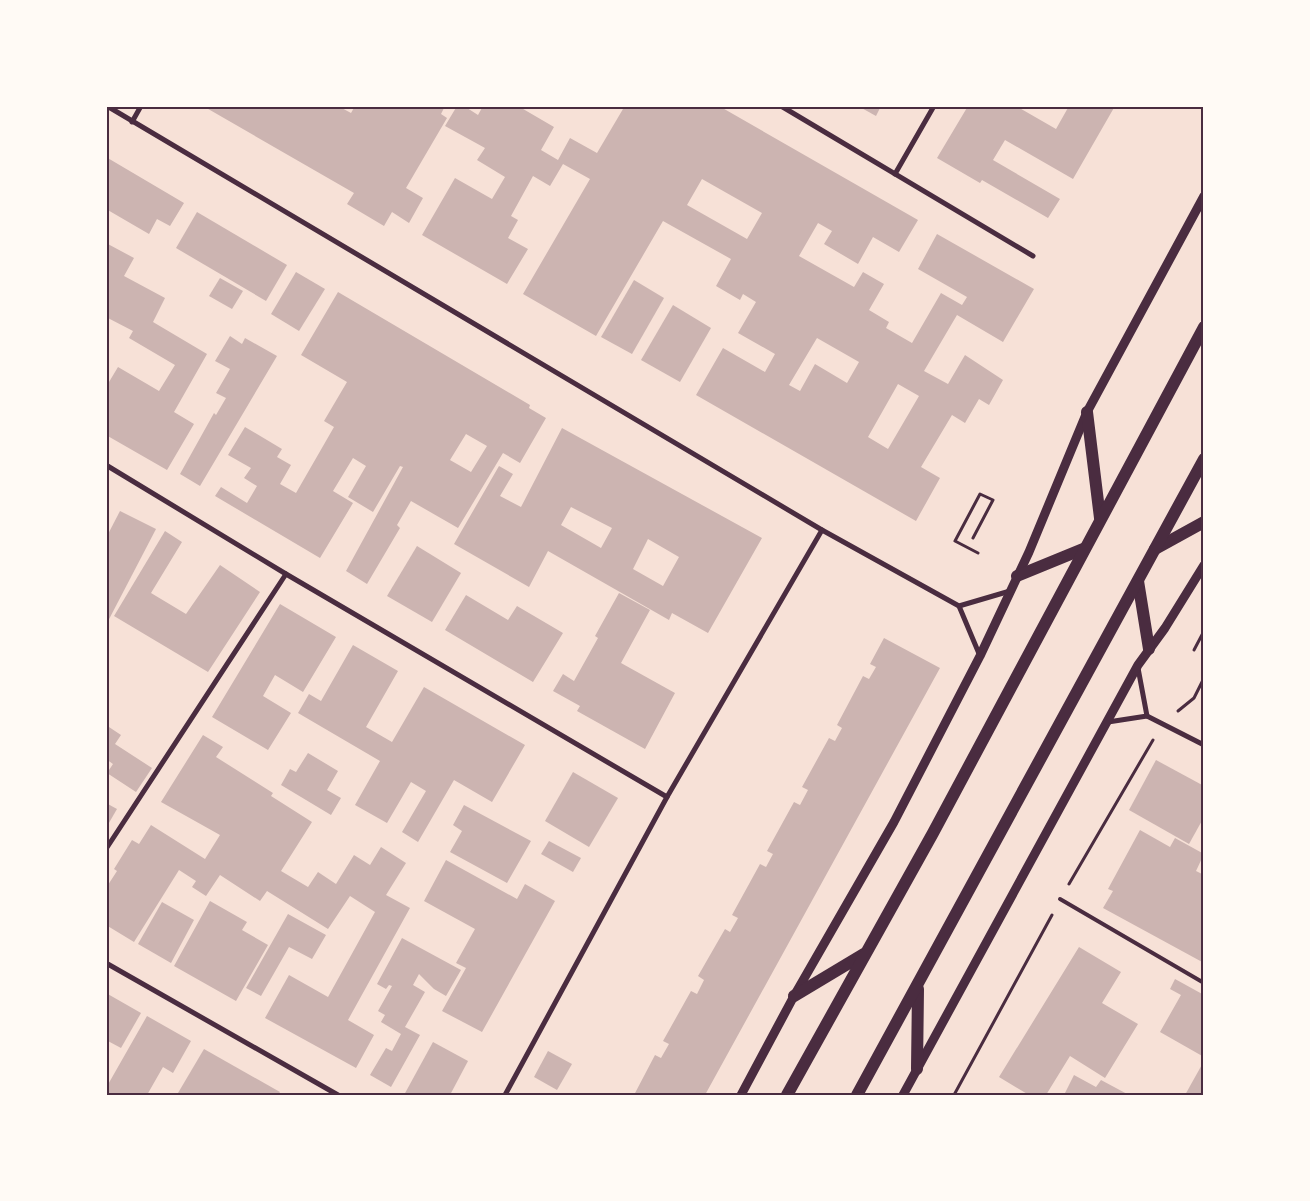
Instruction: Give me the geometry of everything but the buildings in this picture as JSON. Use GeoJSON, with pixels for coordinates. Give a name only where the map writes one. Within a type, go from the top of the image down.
{"type":"FeatureCollection","features":[{"type":"Feature","properties":{"kind":"main road"},"geometry":{"type":"LineString","coordinates":[[787,1095],[933,833],[1083,549],[1204,327]]}},
{"type":"Feature","properties":{"kind":"main road"},"geometry":{"type":"LineString","coordinates":[[1087,412],[1100,518]]}},
{"type":"Feature","properties":{"kind":"main road"},"geometry":{"type":"LineString","coordinates":[[858,1095],[1204,459]]}},
{"type":"Feature","properties":{"kind":"main road"},"geometry":{"type":"LineString","coordinates":[[1155,549],[1204,522]]}},
{"type":"Feature","properties":{"kind":"main road"},"geometry":{"type":"LineString","coordinates":[[1017,576],[1083,549]]}},
{"type":"Feature","properties":{"kind":"main road"},"geometry":{"type":"LineString","coordinates":[[1138,581],[1150,649]]}},
{"type":"Feature","properties":{"kind":"main road"},"geometry":{"type":"LineString","coordinates":[[794,996],[864,954]]}},
{"type":"Feature","properties":{"kind":"main road"},"geometry":{"type":"LineString","coordinates":[[917,1069],[918,986]]}},
{"type":"Feature","properties":{"kind":"street"},"geometry":{"type":"LineString","coordinates":[[107,106],[822,530],[959,606],[980,656]]}},
{"type":"Feature","properties":{"kind":"street"},"geometry":{"type":"LineString","coordinates":[[132,122],[141,106]]}},
{"type":"Feature","properties":{"kind":"street"},"geometry":{"type":"LineString","coordinates":[[781,106],[1033,256]]}},
{"type":"Feature","properties":{"kind":"street"},"geometry":{"type":"LineString","coordinates":[[895,174],[934,106]]}},
{"type":"Feature","properties":{"kind":"street"},"geometry":{"type":"LineString","coordinates":[[741,1095],[794,996],[894,822],[980,656],[1029,552],[1087,412],[1204,196]]}},
{"type":"Feature","properties":{"kind":"street"},"geometry":{"type":"LineString","coordinates":[[106,465],[286,574],[666,797]]}},
{"type":"Feature","properties":{"kind":"street"},"geometry":{"type":"LineString","coordinates":[[505,1095],[666,797],[822,530]]}},
{"type":"Feature","properties":{"kind":"street"},"geometry":{"type":"LineString","coordinates":[[903,1095],[1138,665],[1204,565]]}},
{"type":"Feature","properties":{"kind":"street"},"geometry":{"type":"LineString","coordinates":[[106,849],[286,574]]}},
{"type":"Feature","properties":{"kind":"street"},"geometry":{"type":"LineString","coordinates":[[959,606],[1011,591]]}},
{"type":"Feature","properties":{"kind":"street"},"geometry":{"type":"LineString","coordinates":[[1138,665],[1147,716]]}},
{"type":"Feature","properties":{"kind":"street"},"geometry":{"type":"LineString","coordinates":[[1108,722],[1147,716],[1204,745]]}},
{"type":"Feature","properties":{"kind":"street"},"geometry":{"type":"LineString","coordinates":[[106,963],[338,1095]]}},
{"type":"Feature","properties":{"kind":"lane"},"geometry":{"type":"LineString","coordinates":[[1060,899],[1204,983]]}},
{"type":"Feature","properties":{"kind":"path"},"geometry":{"type":"LineString","coordinates":[[974,538],[993,500],[980,494],[955,541],[978,553]]}},
{"type":"Feature","properties":{"kind":"path"},"geometry":{"type":"LineString","coordinates":[[1194,650],[1204,631]]}},
{"type":"Feature","properties":{"kind":"path"},"geometry":{"type":"LineString","coordinates":[[954,1095],[1060,899],[1162,724],[1194,698],[1204,678]]}}]}
